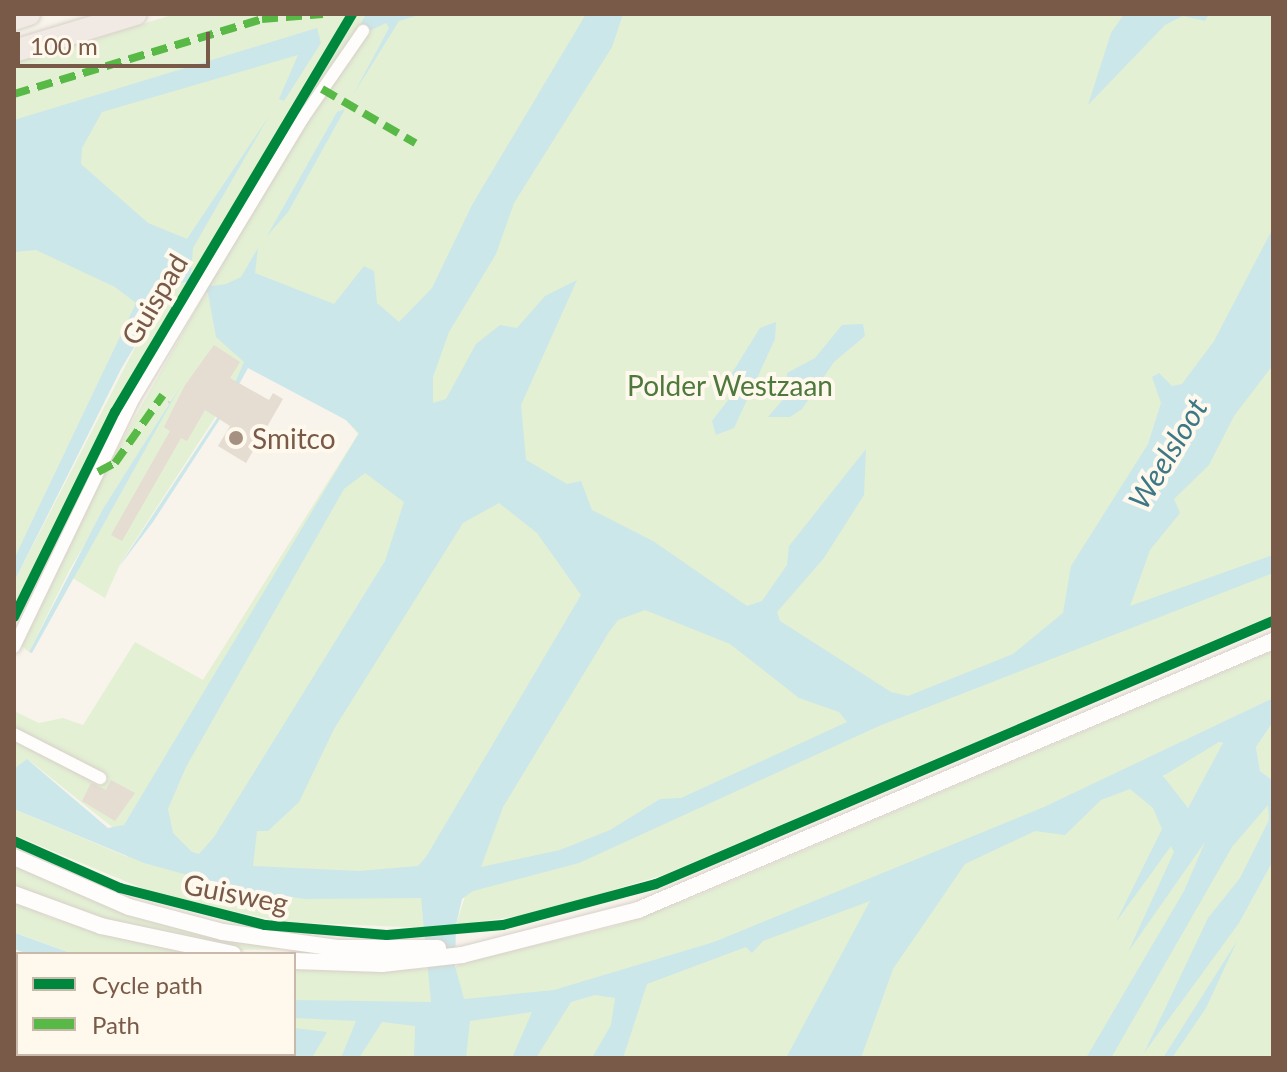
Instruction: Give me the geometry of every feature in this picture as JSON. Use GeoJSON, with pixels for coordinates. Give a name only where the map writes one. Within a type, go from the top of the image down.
{"type":"FeatureCollection","features":[{"type":"Feature","properties":{"kind":"highway"},"geometry":{"type":"LineString","coordinates":[[14,19],[29,14]]}},
{"type":"Feature","properties":{"kind":"highway"},"geometry":{"type":"LineString","coordinates":[[14,51],[136,14]]}},
{"type":"Feature","properties":{"kind":"main road","name":"Guisweg"},"geometry":{"type":"LineString","coordinates":[[296,961],[461,950],[546,935],[685,893],[1273,641]]}},
{"type":"Feature","properties":{"kind":"main road","name":"Guisweg"},"geometry":{"type":"LineString","coordinates":[[14,857],[95,894],[199,927],[309,945],[428,954]]}},
{"type":"Feature","properties":{"kind":"main road"},"geometry":{"type":"LineString","coordinates":[[14,894],[126,933],[223,952]]}},
{"type":"Feature","properties":{"kind":"street","name":"Guispad"},"geometry":{"type":"LineString","coordinates":[[14,647],[134,398],[363,31]]}},
{"type":"Feature","properties":{"kind":"street"},"geometry":{"type":"LineString","coordinates":[[14,734],[100,778]]}},
{"type":"Feature","properties":{"kind":"path"},"geometry":{"type":"LineString","coordinates":[[161,398],[174,405]]}},
{"type":"Feature","properties":{"kind":"green space","name":"Polder Westzaan"},"geometry":{"type":"Polygon","coordinates":[[[175,14],[349,14],[347,19],[360,14],[1273,14],[1273,615],[663,875],[533,914],[456,925],[465,896],[424,901],[428,928],[284,922],[161,896],[14,835],[14,809],[128,857],[116,830],[30,761],[14,769],[14,711],[39,723],[63,718],[83,725],[135,642],[203,680],[358,434],[346,420],[249,365],[120,564],[105,598],[71,577],[180,385],[70,569],[29,652],[22,646],[111,460],[205,293],[183,288],[104,426],[14,610],[14,582],[162,295],[138,307],[14,559],[14,63],[175,14]]]}},
{"type":"Feature","properties":{"kind":"green space"},"geometry":{"type":"Polygon","coordinates":[[[1273,651],[1273,698],[1112,775],[1204,842],[1268,804],[1270,820],[1239,922],[1273,861],[1273,1058],[109,1058],[296,1056],[296,967],[432,969],[432,1000],[458,964],[616,926],[697,896],[1273,651]]]}},
{"type":"Feature","properties":{"kind":"green space"},"geometry":{"type":"Polygon","coordinates":[[[1273,722],[1272,781],[1260,771],[1256,747],[1273,722]]]}},
{"type":"Feature","properties":{"kind":"green space"},"geometry":{"type":"Polygon","coordinates":[[[1219,742],[1224,744],[1188,808],[1161,780],[1172,766],[1219,742]]]}},
{"type":"Feature","properties":{"kind":"green space"},"geometry":{"type":"Polygon","coordinates":[[[14,864],[206,934],[283,949],[237,950],[89,917],[14,890],[14,864]]]}},
{"type":"Feature","properties":{"kind":"green space"},"geometry":{"type":"Polygon","coordinates":[[[14,899],[48,917],[182,952],[68,952],[14,932],[14,899]]]}},
{"type":"Feature","properties":{"kind":"water"},"geometry":{"type":"Polygon","coordinates":[[[366,14],[422,14],[399,21],[353,95],[389,28],[386,23],[365,33],[359,27],[366,14]]]}},
{"type":"Feature","properties":{"kind":"water","name":"Weelsloot"},"geometry":{"type":"Polygon","coordinates":[[[586,14],[623,14],[612,47],[514,203],[496,254],[449,332],[433,377],[433,403],[446,399],[476,344],[500,325],[517,328],[545,296],[577,280],[521,405],[526,460],[567,484],[581,481],[592,510],[653,541],[747,606],[762,601],[787,565],[789,546],[866,449],[864,495],[824,558],[777,612],[780,621],[891,692],[908,696],[1013,654],[1063,613],[1071,566],[1148,444],[1161,403],[1152,377],[1159,373],[1172,386],[1182,384],[1214,341],[1273,228],[1273,365],[1234,416],[1209,465],[1174,499],[1180,513],[1150,550],[1130,606],[1273,555],[1273,573],[879,726],[579,863],[473,891],[462,899],[456,925],[455,966],[464,999],[554,990],[714,942],[1044,807],[1273,698],[1273,722],[1256,747],[1260,771],[1273,781],[1273,861],[1239,923],[1144,1053],[1208,918],[1240,878],[1269,820],[1268,805],[1232,847],[1111,1058],[1086,1058],[1184,891],[1205,842],[1128,952],[1174,852],[1171,846],[1116,922],[1162,829],[1153,808],[1130,789],[1101,800],[1065,835],[1035,831],[965,864],[893,969],[861,1058],[786,1058],[870,901],[763,941],[752,953],[746,947],[647,984],[623,1058],[592,1058],[611,1025],[615,998],[595,995],[571,1002],[536,1058],[512,1058],[532,1012],[470,1021],[466,1058],[414,1058],[415,1026],[382,1022],[359,1058],[341,1058],[356,1021],[296,1018],[296,1000],[431,1002],[421,898],[306,899],[245,891],[144,863],[14,809],[14,769],[27,759],[108,828],[124,825],[359,433],[346,420],[248,368],[220,419],[153,522],[118,568],[225,406],[244,362],[216,337],[208,293],[186,282],[172,284],[121,369],[14,582],[14,559],[136,303],[115,287],[36,250],[14,252],[14,120],[317,28],[321,43],[284,101],[279,99],[298,55],[102,112],[82,148],[81,164],[148,223],[187,239],[269,116],[193,248],[191,273],[212,286],[226,284],[241,277],[258,248],[255,273],[334,304],[364,266],[374,271],[377,303],[399,322],[432,288],[472,205],[586,14]],[[365,473],[344,489],[186,767],[168,809],[173,833],[192,852],[199,854],[214,837],[385,561],[404,502],[365,473]],[[499,503],[463,523],[334,729],[299,802],[268,831],[257,831],[253,866],[359,871],[418,866],[426,857],[581,595],[537,533],[499,503]],[[645,610],[618,620],[609,632],[503,807],[481,867],[560,850],[610,830],[660,799],[681,798],[847,722],[839,712],[799,698],[730,644],[645,610]],[[1219,742],[1163,776],[1188,808],[1223,743],[1219,742]]]}},
{"type":"Feature","properties":{"kind":"water"},"geometry":{"type":"Polygon","coordinates":[[[1124,14],[1209,14],[1205,21],[1183,16],[1165,25],[1088,105],[1111,33],[1124,14]]]}},
{"type":"Feature","properties":{"kind":"water"},"geometry":{"type":"Polygon","coordinates":[[[345,109],[288,212],[267,236],[337,112],[345,109]]]}},
{"type":"Feature","properties":{"kind":"water"},"geometry":{"type":"Polygon","coordinates":[[[776,322],[775,339],[734,428],[716,435],[712,421],[729,399],[732,373],[760,328],[776,322]]]}},
{"type":"Feature","properties":{"kind":"water"},"geometry":{"type":"Polygon","coordinates":[[[863,324],[865,336],[834,362],[802,409],[790,417],[768,417],[785,397],[787,373],[815,358],[842,325],[863,324]]]}},
{"type":"Feature","properties":{"kind":"water"},"geometry":{"type":"Polygon","coordinates":[[[181,385],[32,653],[29,652],[103,509],[181,385]]]}},
{"type":"Feature","properties":{"kind":"water"},"geometry":{"type":"Polygon","coordinates":[[[14,932],[68,952],[22,952],[14,949],[14,932]]]}},
{"type":"Feature","properties":{"kind":"water"},"geometry":{"type":"Polygon","coordinates":[[[1237,941],[1206,1008],[1172,1058],[1163,1058],[1237,941]]]}},
{"type":"Feature","properties":{"kind":"water"},"geometry":{"type":"Polygon","coordinates":[[[296,1028],[327,1032],[312,1058],[174,1058],[296,1056],[296,1028]]]}},
{"type":"Feature","properties":{"kind":"building"},"geometry":{"type":"Polygon","coordinates":[[[214,345],[240,362],[230,378],[269,400],[273,393],[283,399],[246,463],[218,446],[230,426],[205,410],[187,441],[181,438],[122,541],[111,535],[170,431],[164,427],[185,385],[214,345]]]}},
{"type":"Feature","properties":{"kind":"building"},"geometry":{"type":"Polygon","coordinates":[[[111,780],[135,793],[115,821],[82,801],[91,783],[106,790],[111,780]]]}},
{"type":"Feature","properties":{"kind":"marked path"},"geometry":{"type":"LineString","coordinates":[[14,94],[262,19],[323,14]]}},
{"type":"Feature","properties":{"kind":"marked path"},"geometry":{"type":"LineString","coordinates":[[322,89],[415,143]]}},
{"type":"Feature","properties":{"kind":"marked path"},"geometry":{"type":"LineString","coordinates":[[98,472],[115,463],[163,395]]}},
{"type":"Feature","properties":{"kind":"cycle path"},"geometry":{"type":"LineString","coordinates":[[14,617],[115,412],[352,14]]}},
{"type":"Feature","properties":{"kind":"cycle path"},"geometry":{"type":"LineString","coordinates":[[14,841],[120,888],[265,925],[387,935],[503,925],[656,884],[1273,621]]}},
{"type":"Feature","properties":{"kind":"place","name":"Smitco"},"geometry":{"type":"Point","coordinates":[236,438]}}]}
